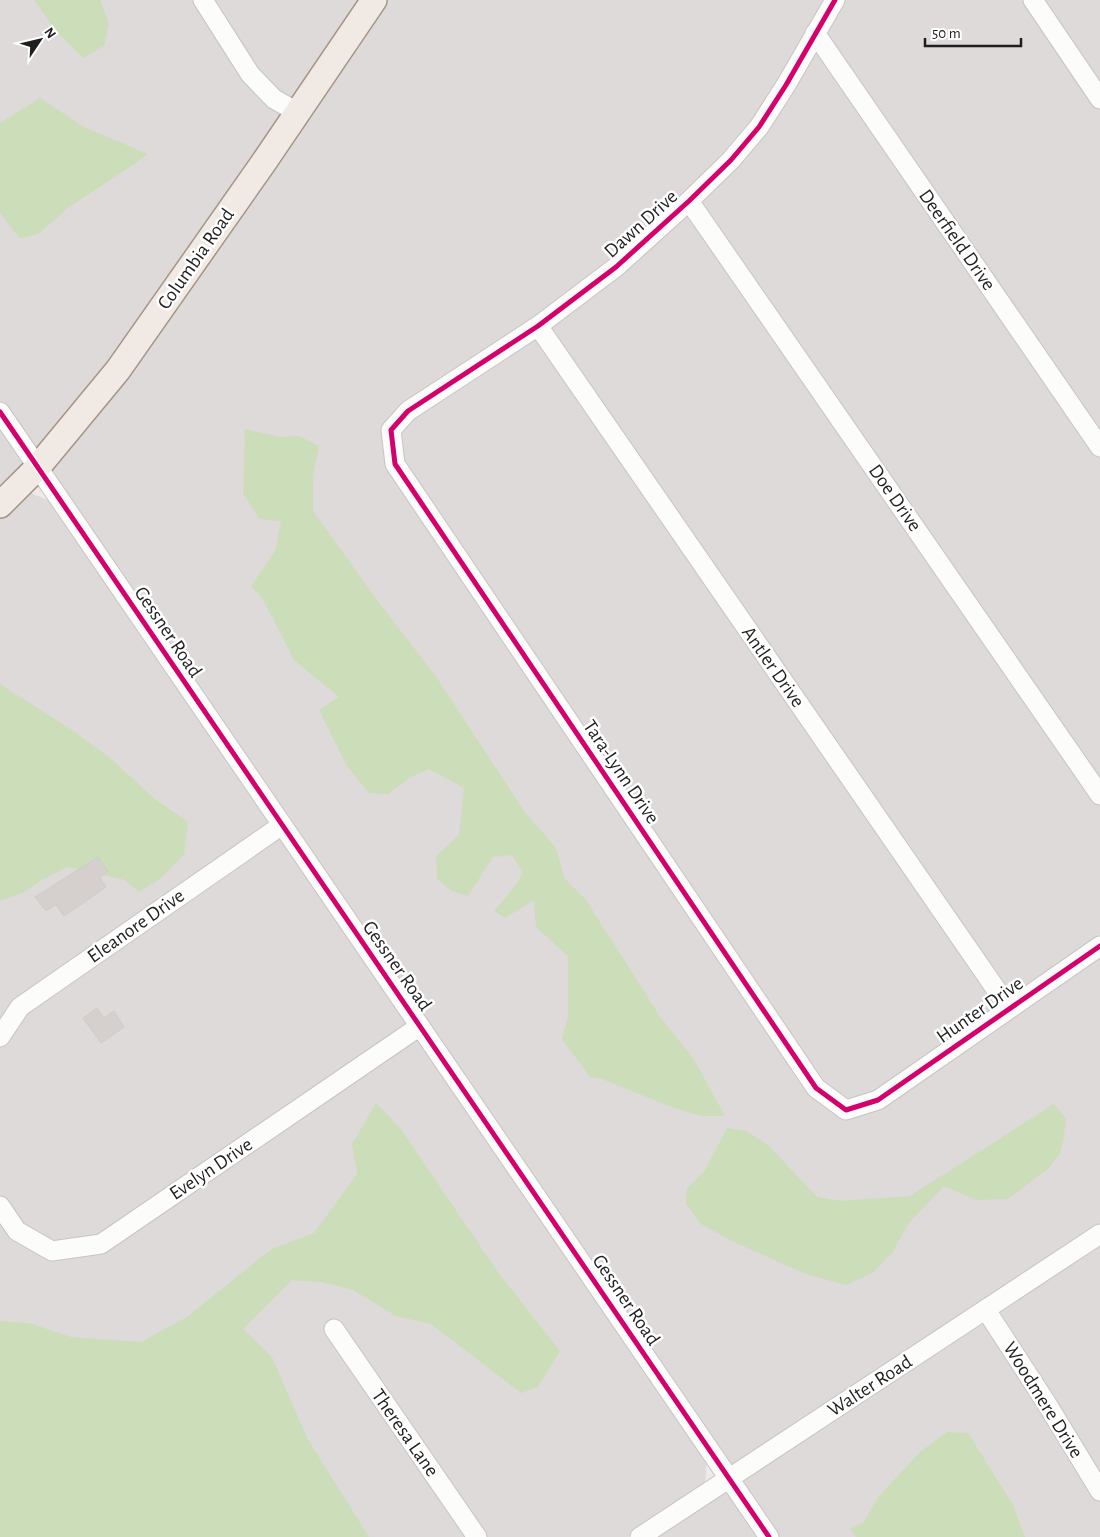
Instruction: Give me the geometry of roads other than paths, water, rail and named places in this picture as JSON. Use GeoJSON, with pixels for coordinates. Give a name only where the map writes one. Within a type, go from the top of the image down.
{"type":"FeatureCollection","features":[{"type":"Feature","properties":{"kind":"main road","name":"Columbia Road"},"geometry":{"type":"LineString","coordinates":[[0,505],[37,468],[118,370],[374,0]]}},
{"type":"Feature","properties":{"kind":"street"},"geometry":{"type":"LineString","coordinates":[[203,0],[250,74],[274,99],[297,112]]}},
{"type":"Feature","properties":{"kind":"street","name":"Dawn Drive"},"geometry":{"type":"LineString","coordinates":[[408,412],[538,326],[616,268],[689,201],[731,160],[759,127],[786,85],[835,0]]}},
{"type":"Feature","properties":{"kind":"street"},"geometry":{"type":"LineString","coordinates":[[1033,0],[1100,99]]}},
{"type":"Feature","properties":{"kind":"street","name":"Deerfield Drive"},"geometry":{"type":"LineString","coordinates":[[815,33],[1100,447]]}},
{"type":"Feature","properties":{"kind":"street","name":"Doe Drive"},"geometry":{"type":"LineString","coordinates":[[689,201],[1100,796]]}},
{"type":"Feature","properties":{"kind":"street","name":"Antler Drive"},"geometry":{"type":"LineString","coordinates":[[538,326],[1009,1008]]}},
{"type":"Feature","properties":{"kind":"street","name":"Gessner Road"},"geometry":{"type":"LineString","coordinates":[[0,412],[769,1537]]}},
{"type":"Feature","properties":{"kind":"street","name":"Tara-Lynn Drive"},"geometry":{"type":"LineString","coordinates":[[408,412],[391,430],[395,464],[816,1088],[846,1110],[878,1100]]}},
{"type":"Feature","properties":{"kind":"street","name":"Eleanore Drive"},"geometry":{"type":"LineString","coordinates":[[0,1037],[20,1007],[282,825]]}},
{"type":"Feature","properties":{"kind":"street","name":"Hunter Drive"},"geometry":{"type":"LineString","coordinates":[[878,1100],[1100,946]]}},
{"type":"Feature","properties":{"kind":"street","name":"Evelyn Drive"},"geometry":{"type":"LineString","coordinates":[[0,1206],[17,1231],[52,1251],[101,1244],[420,1026]]}},
{"type":"Feature","properties":{"kind":"street","name":"Walter Road"},"geometry":{"type":"LineString","coordinates":[[640,1537],[1100,1234]]}},
{"type":"Feature","properties":{"kind":"street","name":"Woodmere Drive"},"geometry":{"type":"LineString","coordinates":[[986,1310],[1047,1404],[1100,1492]]}},
{"type":"Feature","properties":{"kind":"street","name":"Theresa Lane"},"geometry":{"type":"LineString","coordinates":[[334,1330],[477,1537]]}}]}
